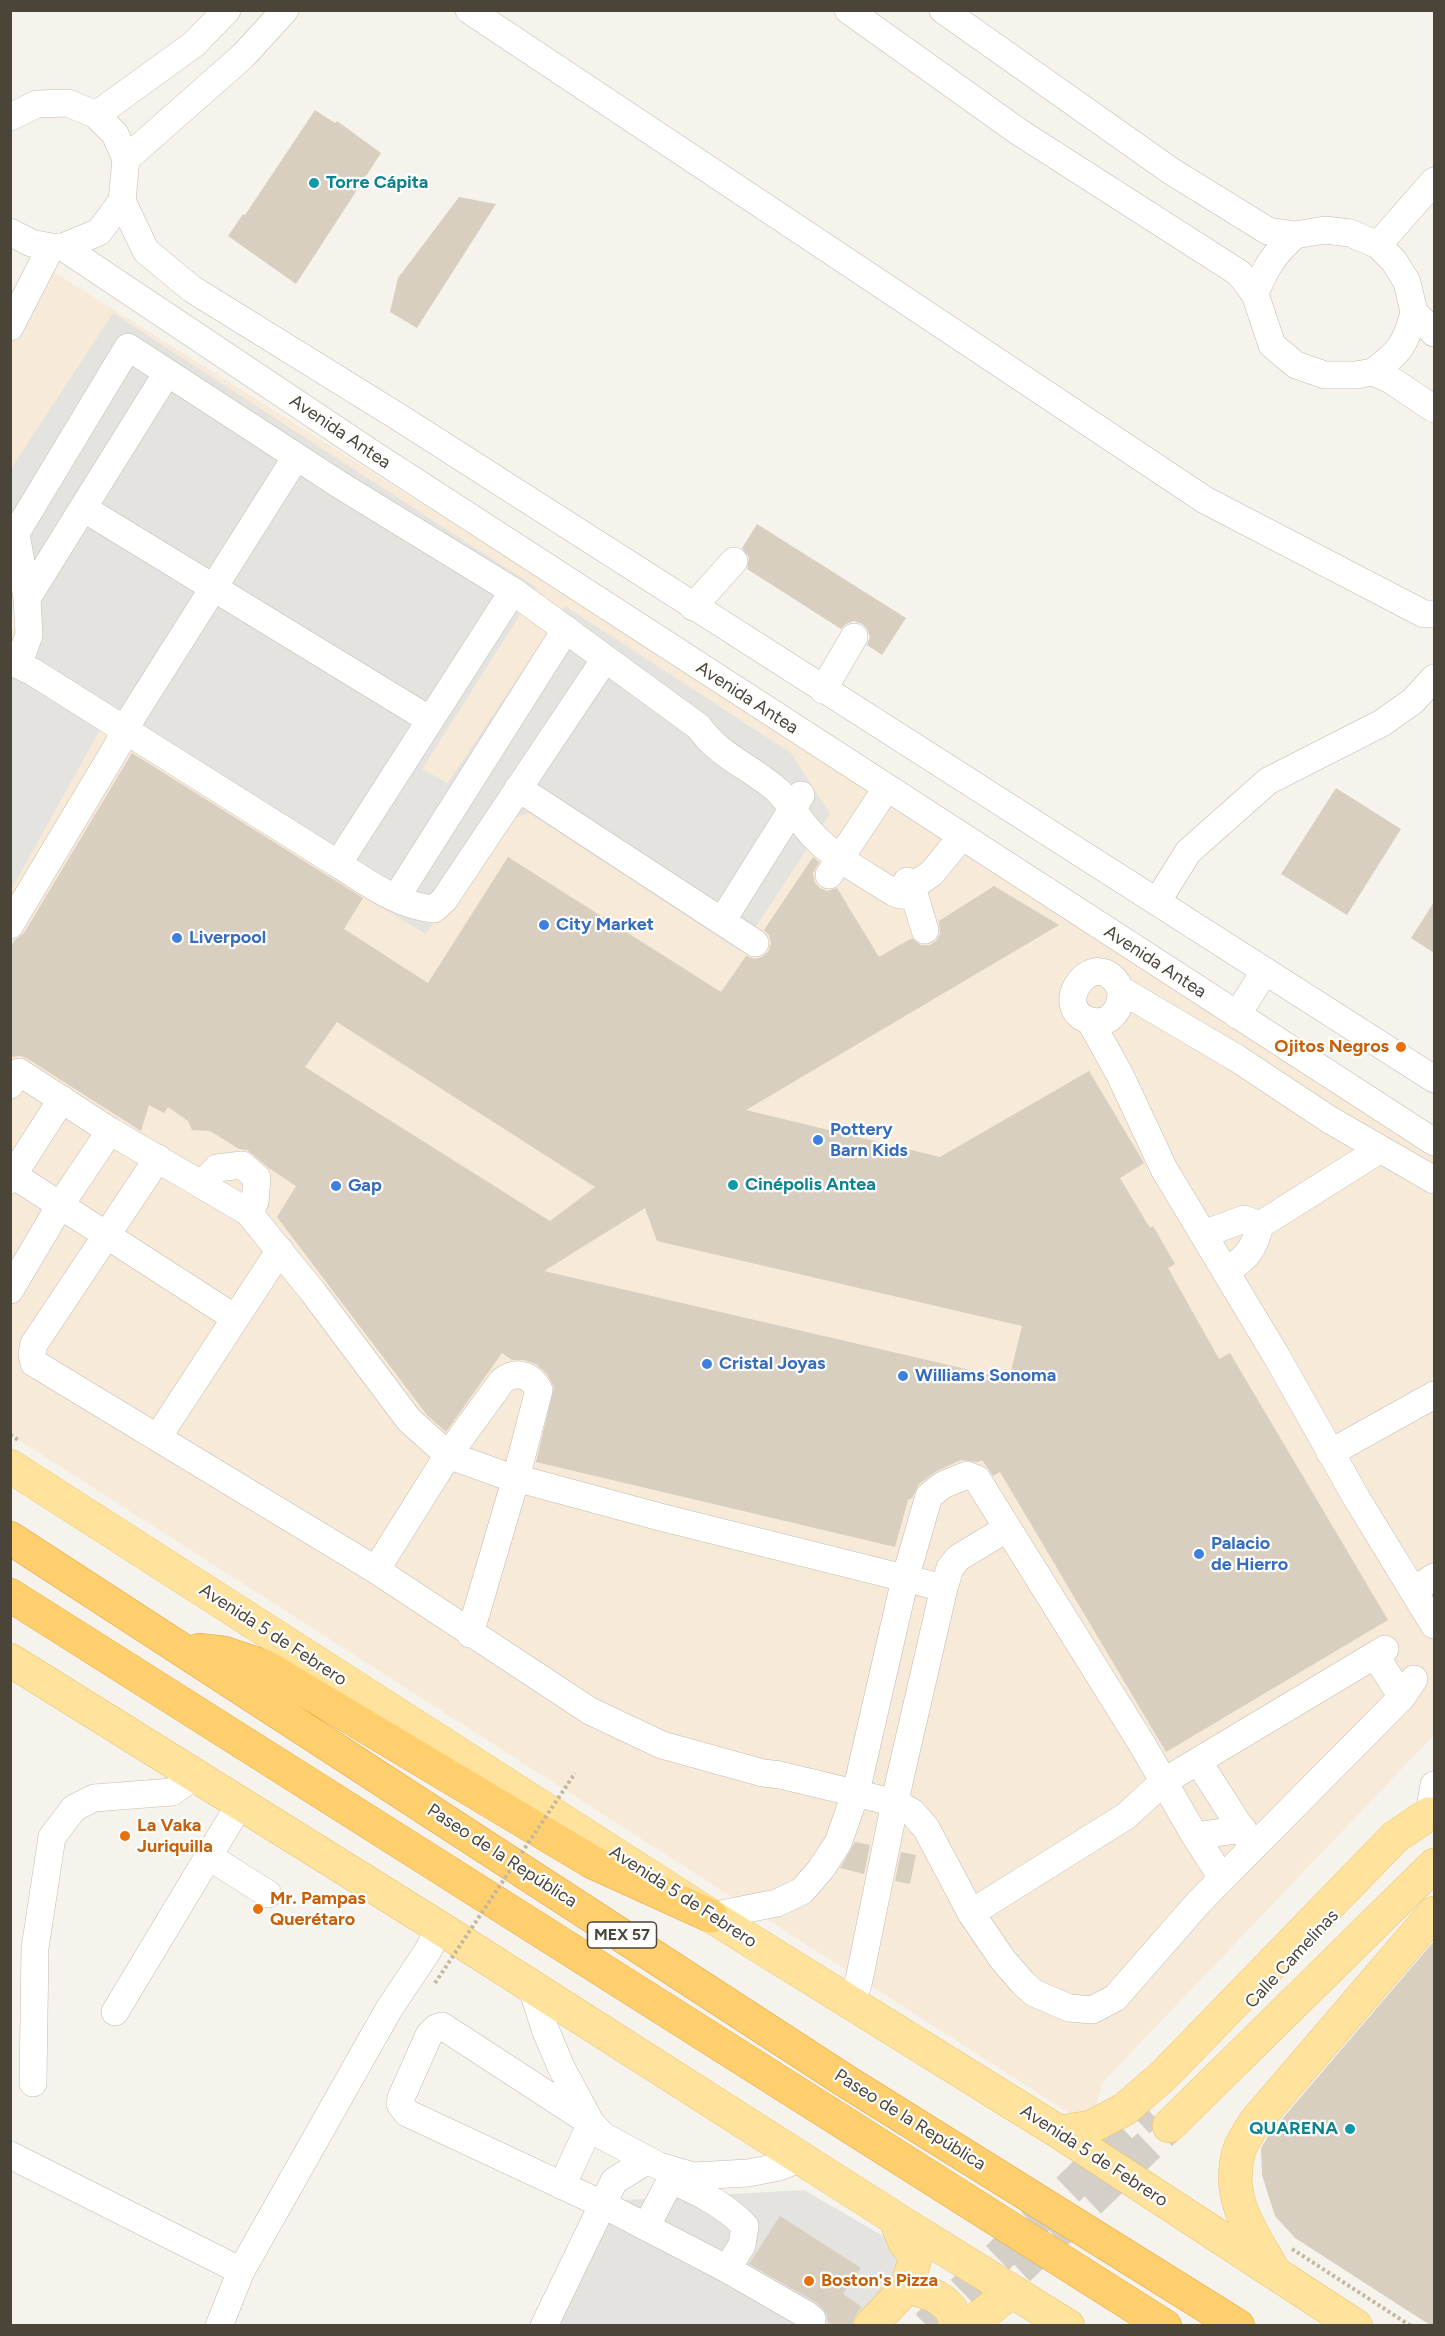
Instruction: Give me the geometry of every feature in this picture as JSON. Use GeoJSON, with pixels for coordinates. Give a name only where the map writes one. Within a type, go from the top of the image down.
{"type":"FeatureCollection","features":[{"type":"Feature","properties":{"kind":"highway","name":"Paseo de la República"},"geometry":{"type":"LineString","coordinates":[[10,1538],[834,2073],[1238,2325]]}},
{"type":"Feature","properties":{"kind":"highway","name":"Paseo de la República"},"geometry":{"type":"LineString","coordinates":[[10,1595],[1165,2325]]}},
{"type":"Feature","properties":{"kind":"highway"},"geometry":{"type":"LineString","coordinates":[[184,1649],[224,1653],[266,1668],[592,1862],[711,1916]]}},
{"type":"Feature","properties":{"kind":"main road","name":"Avenida 5 de Febrero"},"geometry":{"type":"LineString","coordinates":[[10,1466],[711,1916],[1059,2132],[1356,2325]]}},
{"type":"Feature","properties":{"kind":"main road"},"geometry":{"type":"LineString","coordinates":[[10,1660],[440,1928],[896,2219],[1068,2325]]}},
{"type":"Feature","properties":{"kind":"main road"},"geometry":{"type":"LineString","coordinates":[[1059,2132],[1091,2127],[1125,2109],[1164,2075],[1395,1837],[1432,1802]]}},
{"type":"Feature","properties":{"kind":"main road","name":"Calle Camelinas"},"geometry":{"type":"LineString","coordinates":[[1432,1802],[1159,2119],[1434,1865]]}},
{"type":"Feature","properties":{"kind":"main road"},"geometry":{"type":"LineString","coordinates":[[1275,2273],[1242,2217],[1235,2192],[1235,2171],[1240,2148],[1255,2122],[1434,1913]]}},
{"type":"Feature","properties":{"kind":"main road"},"geometry":{"type":"LineString","coordinates":[[870,2325],[908,2287],[916,2255],[905,2243],[896,2219]]}},
{"type":"Feature","properties":{"kind":"main road"},"geometry":{"type":"LineString","coordinates":[[908,2287],[928,2292],[939,2298],[951,2310],[956,2321],[955,2325]]}},
{"type":"Feature","properties":{"kind":"main road"},"geometry":{"type":"LineString","coordinates":[[968,2325],[1012,2291]]}},
{"type":"Feature","properties":{"kind":"street"},"geometry":{"type":"LineString","coordinates":[[96,115],[194,44],[227,10]]}},
{"type":"Feature","properties":{"kind":"street"},"geometry":{"type":"LineString","coordinates":[[126,159],[243,56],[285,10]]}},
{"type":"Feature","properties":{"kind":"street"},"geometry":{"type":"LineString","coordinates":[[469,10],[1205,500],[1424,614],[1434,614]]}},
{"type":"Feature","properties":{"kind":"street"},"geometry":{"type":"LineString","coordinates":[[848,10],[1019,132],[1239,273],[1255,294],[1272,345],[1296,365],[1325,375],[1356,375],[1373,372],[1394,357],[1408,336],[1414,312],[1407,282],[1394,261],[1378,245],[1350,233],[1324,230],[1295,235],[1268,231],[1171,171],[943,10]]}},
{"type":"Feature","properties":{"kind":"street"},"geometry":{"type":"LineString","coordinates":[[10,117],[37,104],[68,103],[96,115],[115,134],[126,159],[122,201],[146,251],[192,289],[397,416],[1434,1079]]}},
{"type":"Feature","properties":{"kind":"street"},"geometry":{"type":"LineString","coordinates":[[1378,245],[1434,181]]}},
{"type":"Feature","properties":{"kind":"street"},"geometry":{"type":"LineString","coordinates":[[10,327],[57,247],[99,232],[122,201]]}},
{"type":"Feature","properties":{"kind":"street","name":"Avenida Antea"},"geometry":{"type":"LineString","coordinates":[[10,232],[31,243],[57,247],[886,789],[1434,1142]]}},
{"type":"Feature","properties":{"kind":"street"},"geometry":{"type":"LineString","coordinates":[[1255,294],[1264,272],[1277,252],[1295,235]]}},
{"type":"Feature","properties":{"kind":"street"},"geometry":{"type":"LineString","coordinates":[[1414,312],[1434,333]]}},
{"type":"Feature","properties":{"kind":"street"},"geometry":{"type":"LineString","coordinates":[[605,659],[444,900],[434,909],[419,908],[396,898],[338,864],[33,672],[14,671],[29,634],[27,598],[16,533],[128,347],[296,457],[513,591],[556,622],[699,727],[719,751],[798,801],[810,833],[839,860],[908,892],[925,930]]}},
{"type":"Feature","properties":{"kind":"street"},"geometry":{"type":"LineString","coordinates":[[1373,372],[1391,380],[1434,409]]}},
{"type":"Feature","properties":{"kind":"street"},"geometry":{"type":"LineString","coordinates":[[27,598],[167,373]]}},
{"type":"Feature","properties":{"kind":"street"},"geometry":{"type":"LineString","coordinates":[[371,453],[397,416]]}},
{"type":"Feature","properties":{"kind":"street"},"geometry":{"type":"LineString","coordinates":[[10,925],[20,890],[118,745],[125,728],[296,457]]}},
{"type":"Feature","properties":{"kind":"street"},"geometry":{"type":"LineString","coordinates":[[83,508],[430,720]]}},
{"type":"Feature","properties":{"kind":"street"},"geometry":{"type":"LineString","coordinates":[[693,607],[734,561]]}},
{"type":"Feature","properties":{"kind":"street"},"geometry":{"type":"LineString","coordinates":[[396,898],[556,622],[566,580]]}},
{"type":"Feature","properties":{"kind":"street"},"geometry":{"type":"LineString","coordinates":[[338,864],[513,591]]}},
{"type":"Feature","properties":{"kind":"street"},"geometry":{"type":"LineString","coordinates":[[823,690],[854,637]]}},
{"type":"Feature","properties":{"kind":"street"},"geometry":{"type":"LineString","coordinates":[[1157,902],[1188,852],[1268,781],[1382,723],[1413,701],[1434,678]]}},
{"type":"Feature","properties":{"kind":"street"},"geometry":{"type":"LineString","coordinates":[[518,788],[755,943]]}},
{"type":"Feature","properties":{"kind":"street"},"geometry":{"type":"LineString","coordinates":[[839,860],[886,789]]}},
{"type":"Feature","properties":{"kind":"street"},"geometry":{"type":"LineString","coordinates":[[722,921],[798,801]]}},
{"type":"Feature","properties":{"kind":"street"},"geometry":{"type":"LineString","coordinates":[[908,892],[932,873],[962,836]]}},
{"type":"Feature","properties":{"kind":"street"},"geometry":{"type":"LineString","coordinates":[[1237,1015],[1265,970]]}},
{"type":"Feature","properties":{"kind":"street"},"geometry":{"type":"LineString","coordinates":[[1099,972],[1117,981],[1121,990],[1122,1001],[1118,1011],[1111,1018],[1101,1021],[1090,1021],[1081,1016],[1072,998],[1074,988],[1080,979],[1088,974],[1099,972]]}},
{"type":"Feature","properties":{"kind":"street"},"geometry":{"type":"LineString","coordinates":[[1121,990],[1238,1059],[1379,1150],[1434,1180]]}},
{"type":"Feature","properties":{"kind":"street"},"geometry":{"type":"LineString","coordinates":[[1090,1021],[1120,1075],[1164,1169],[1277,1357],[1330,1453],[1429,1581],[1434,1625]]}},
{"type":"Feature","properties":{"kind":"street"},"geometry":{"type":"LineString","coordinates":[[10,1085],[19,1072],[110,1131],[248,1212],[280,1250],[409,1420],[448,1455],[516,1478],[660,1518],[944,1588]]}},
{"type":"Feature","properties":{"kind":"street"},"geometry":{"type":"LineString","coordinates":[[62,1100],[12,1176],[61,1204],[235,1318]]}},
{"type":"Feature","properties":{"kind":"street"},"geometry":{"type":"LineString","coordinates":[[10,1290],[17,1262],[61,1204],[110,1131]]}},
{"type":"Feature","properties":{"kind":"street"},"geometry":{"type":"LineString","coordinates":[[1226,1272],[1246,1258],[1256,1240],[1260,1225],[1379,1150]]}},
{"type":"Feature","properties":{"kind":"street"},"geometry":{"type":"LineString","coordinates":[[158,1158],[34,1344],[32,1354],[34,1364],[376,1570],[590,1711],[662,1745],[763,1773],[856,1792],[896,1803],[912,1812],[926,1828],[971,1913],[1003,1960],[1034,1993],[1069,2008],[1092,2010],[1115,1998],[1222,1878],[1248,1838],[1408,1688],[1380,1652],[1163,1782],[1126,1816],[971,1913]]}},
{"type":"Feature","properties":{"kind":"street"},"geometry":{"type":"LineString","coordinates":[[202,1184],[217,1168],[242,1165],[257,1178],[255,1202],[248,1212]]}},
{"type":"Feature","properties":{"kind":"street"},"geometry":{"type":"LineString","coordinates":[[1204,1234],[1244,1219],[1260,1225]]}},
{"type":"Feature","properties":{"kind":"street"},"geometry":{"type":"LineString","coordinates":[[158,1437],[280,1250]]}},
{"type":"Feature","properties":{"kind":"street"},"geometry":{"type":"LineString","coordinates":[[376,1570],[448,1455],[502,1381],[510,1375],[519,1374],[534,1382],[538,1390],[516,1478],[470,1634]]}},
{"type":"Feature","properties":{"kind":"street"},"geometry":{"type":"LineString","coordinates":[[1330,1453],[1434,1395]]}},
{"type":"Feature","properties":{"kind":"street"},"geometry":{"type":"LineString","coordinates":[[711,1916],[777,1903],[802,1891],[838,1844],[856,1792],[905,1579],[929,1496],[956,1478],[967,1475],[977,1479],[1006,1529],[1143,1744],[1163,1782],[1222,1878]]}},
{"type":"Feature","properties":{"kind":"street"},"geometry":{"type":"LineString","coordinates":[[852,2005],[950,1568],[958,1558],[1006,1529]]}},
{"type":"Feature","properties":{"kind":"street"},"geometry":{"type":"LineString","coordinates":[[1198,1761],[1248,1838]]}},
{"type":"Feature","properties":{"kind":"street"},"geometry":{"type":"LineString","coordinates":[[33,2083],[35,1948],[52,1837],[74,1808],[94,1798],[172,1792],[194,1776]]}},
{"type":"Feature","properties":{"kind":"street"},"geometry":{"type":"LineString","coordinates":[[115,2012],[240,1804]]}},
{"type":"Feature","properties":{"kind":"street"},"geometry":{"type":"LineString","coordinates":[[1195,1836],[1248,1838]]}},
{"type":"Feature","properties":{"kind":"street"},"geometry":{"type":"LineString","coordinates":[[208,1856],[268,1894]]}},
{"type":"Feature","properties":{"kind":"street"},"geometry":{"type":"LineString","coordinates":[[219,2325],[241,2271],[389,2008],[427,1952],[440,1928]]}},
{"type":"Feature","properties":{"kind":"street"},"geometry":{"type":"LineString","coordinates":[[532,1988],[545,2029],[561,2067],[597,2129],[609,2193]]}},
{"type":"Feature","properties":{"kind":"street"},"geometry":{"type":"LineString","coordinates":[[727,2269],[742,2245],[745,2226],[732,2213],[597,2129],[442,2026],[429,2035],[400,2104],[407,2114],[562,2186],[609,2193],[646,2227],[727,2269],[807,2315],[812,2319],[811,2325]]}},
{"type":"Feature","properties":{"kind":"street"},"geometry":{"type":"LineString","coordinates":[[562,2186],[597,2129]]}},
{"type":"Feature","properties":{"kind":"street"},"geometry":{"type":"LineString","coordinates":[[10,2155],[241,2271]]}},
{"type":"Feature","properties":{"kind":"street"},"geometry":{"type":"LineString","coordinates":[[673,2176],[748,2173],[779,2167],[802,2158]]}},
{"type":"Feature","properties":{"kind":"street"},"geometry":{"type":"LineString","coordinates":[[544,2325],[609,2193],[648,2160]]}},
{"type":"Feature","properties":{"kind":"street"},"geometry":{"type":"LineString","coordinates":[[646,2227],[673,2176]]}},
{"type":"Feature","properties":{"kind":"path"},"geometry":{"type":"LineString","coordinates":[[435,1983],[575,1773]]}},
{"type":"Feature","properties":{"kind":"shaded area"},"geometry":{"type":"Polygon","coordinates":[[[54,272],[591,610],[797,746],[1064,914],[1434,1154],[1434,1735],[1102,2083],[1091,2127],[11,1435],[10,635],[15,627],[11,597],[11,340],[54,272]]]}},
{"type":"Feature","properties":{"kind":"shaded area"},"geometry":{"type":"Polygon","coordinates":[[[113,313],[537,588],[422,769],[448,783],[565,606],[791,753],[830,814],[740,951],[529,813],[507,821],[426,934],[369,900],[380,877],[111,710],[11,890],[10,644],[16,630],[18,602],[11,587],[11,469],[113,313]]]}},
{"type":"Feature","properties":{"kind":"shaded area"},"geometry":{"type":"Polygon","coordinates":[[[804,2190],[916,2255],[869,2325],[545,2326],[608,2201],[804,2190]]]}},
{"type":"Feature","properties":{"kind":"building","name":"Torre Cápita"},"geometry":{"type":"Polygon","coordinates":[[[315,110],[335,123],[337,121],[381,153],[296,284],[228,236],[243,214],[245,215],[315,110]]]}},
{"type":"Feature","properties":{"kind":"building"},"geometry":{"type":"Polygon","coordinates":[[[459,197],[496,204],[417,328],[390,312],[398,278],[459,197]]]}},
{"type":"Feature","properties":{"kind":"building"},"geometry":{"type":"Polygon","coordinates":[[[757,524],[906,618],[882,655],[867,645],[870,637],[862,624],[854,621],[841,629],[747,569],[749,557],[742,548],[757,524]]]}},
{"type":"Feature","properties":{"kind":"building"},"geometry":{"type":"Polygon","coordinates":[[[132,753],[363,898],[344,929],[428,983],[508,857],[721,992],[746,956],[755,959],[768,952],[771,943],[769,935],[764,930],[813,857],[819,862],[813,873],[815,883],[827,891],[837,888],[879,957],[912,938],[921,945],[930,945],[940,934],[939,921],[994,886],[1059,925],[746,1110],[940,1157],[1089,1071],[1144,1163],[1120,1178],[1150,1228],[1153,1226],[1175,1264],[1168,1268],[1219,1359],[1230,1353],[1388,1620],[1166,1752],[1000,1472],[993,1476],[982,1460],[978,1462],[961,1460],[937,1471],[919,1484],[912,1498],[908,1500],[895,1547],[536,1462],[554,1387],[547,1374],[536,1364],[524,1360],[512,1360],[502,1353],[446,1432],[427,1415],[277,1217],[296,1186],[247,1150],[239,1149],[210,1131],[192,1130],[188,1121],[168,1107],[164,1113],[149,1105],[141,1131],[28,1059],[21,1056],[10,1057],[10,947],[24,933],[132,753]],[[337,1022],[305,1067],[550,1221],[595,1187],[337,1022]],[[645,1208],[544,1271],[1009,1379],[1022,1326],[657,1241],[645,1208]]]}},
{"type":"Feature","properties":{"kind":"building"},"geometry":{"type":"Polygon","coordinates":[[[1336,788],[1401,829],[1347,915],[1281,874],[1336,788]]]}},
{"type":"Feature","properties":{"kind":"building"},"geometry":{"type":"Polygon","coordinates":[[[1434,902],[1434,953],[1411,938],[1434,902]]]}},
{"type":"Feature","properties":{"kind":"building"},"geometry":{"type":"Polygon","coordinates":[[[855,1842],[870,1845],[864,1874],[840,1868],[855,1842]]]}},
{"type":"Feature","properties":{"kind":"building"},"geometry":{"type":"Polygon","coordinates":[[[901,1852],[916,1855],[910,1884],[895,1881],[901,1852]]]}},
{"type":"Feature","properties":{"kind":"building","name":"QUARENA"},"geometry":{"type":"Polygon","coordinates":[[[1434,1941],[1434,2325],[1430,2325],[1295,2238],[1275,2216],[1262,2175],[1261,2148],[1270,2133],[1434,1941]]]}},
{"type":"Feature","properties":{"kind":"building","name":"Boston's Pizza"},"geometry":{"type":"Polygon","coordinates":[[[780,2216],[861,2268],[843,2294],[862,2307],[856,2314],[852,2325],[834,2325],[828,2322],[826,2313],[817,2303],[749,2264],[780,2216]]]}},
{"type":"Feature","properties":{"kind":"tunnel"},"geometry":{"type":"LineString","coordinates":[[927,2326],[1149,2111]]}},
{"type":"Feature","properties":{"kind":"tunnel"},"geometry":{"type":"LineString","coordinates":[[983,2303],[1169,2126]]}},
{"type":"Feature","properties":{"kind":"place","name":"Torre Cápita"},"geometry":{"type":"Point","coordinates":[314,183]}},
{"type":"Feature","properties":{"kind":"place","name":"City Market"},"geometry":{"type":"Point","coordinates":[544,925]}},
{"type":"Feature","properties":{"kind":"place","name":"Liverpool"},"geometry":{"type":"Point","coordinates":[177,938]}},
{"type":"Feature","properties":{"kind":"place","name":"Ojitos Negros"},"geometry":{"type":"Point","coordinates":[1401,1047]}},
{"type":"Feature","properties":{"kind":"place","name":"Pottery Barn Kids"},"geometry":{"type":"Point","coordinates":[818,1140]}},
{"type":"Feature","properties":{"kind":"place","name":"Cinépolis Antea"},"geometry":{"type":"Point","coordinates":[733,1185]}},
{"type":"Feature","properties":{"kind":"place","name":"Gap"},"geometry":{"type":"Point","coordinates":[336,1186]}},
{"type":"Feature","properties":{"kind":"place","name":"Cristal Joyas"},"geometry":{"type":"Point","coordinates":[707,1364]}},
{"type":"Feature","properties":{"kind":"place","name":"Williams Sonoma"},"geometry":{"type":"Point","coordinates":[903,1376]}},
{"type":"Feature","properties":{"kind":"place","name":"Palacio de Hierro"},"geometry":{"type":"Point","coordinates":[1199,1554]}},
{"type":"Feature","properties":{"kind":"place","name":"La Vaka Juriquilla"},"geometry":{"type":"Point","coordinates":[125,1836]}},
{"type":"Feature","properties":{"kind":"place","name":"Mr. Pampas Querétaro"},"geometry":{"type":"Point","coordinates":[258,1909]}},
{"type":"Feature","properties":{"kind":"place","name":"QUARENA"},"geometry":{"type":"Point","coordinates":[1350,2129]}},
{"type":"Feature","properties":{"kind":"place","name":"Boston's Pizza"},"geometry":{"type":"Point","coordinates":[809,2281]}}]}
